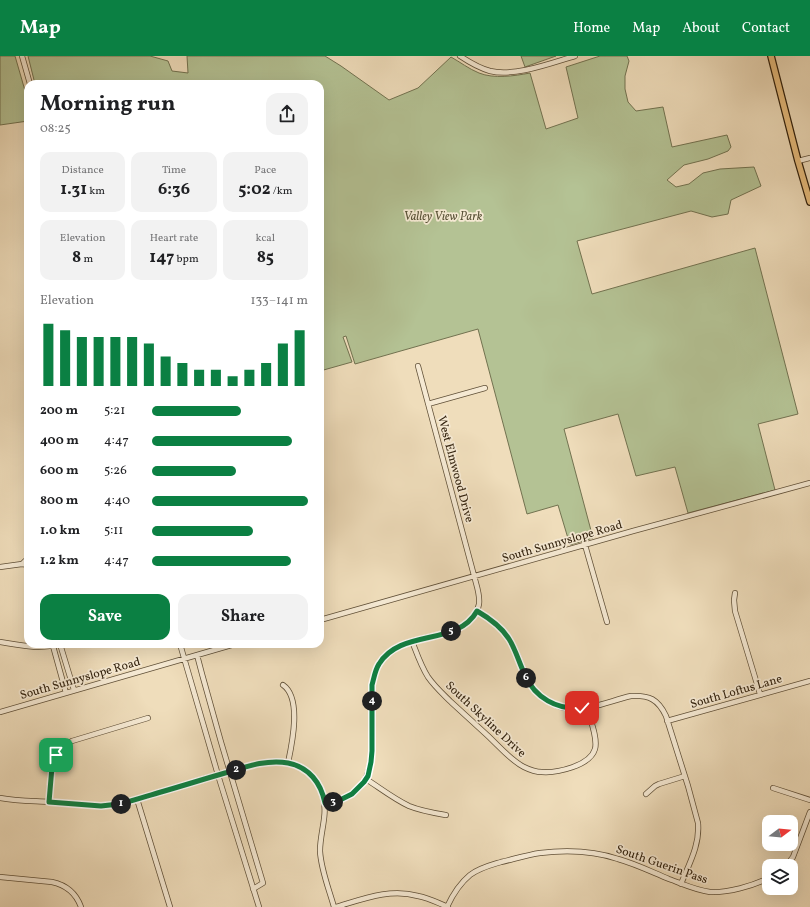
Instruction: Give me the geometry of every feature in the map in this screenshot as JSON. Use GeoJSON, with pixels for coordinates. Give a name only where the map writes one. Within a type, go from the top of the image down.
{"type":"FeatureCollection","features":[{"type":"Feature","properties":{"kind":"main road"},"geometry":{"type":"LineString","coordinates":[[771,56],[810,202]]}},
{"type":"Feature","properties":{"kind":"street"},"geometry":{"type":"LineString","coordinates":[[22,56],[29,80]]}},
{"type":"Feature","properties":{"kind":"street"},"geometry":{"type":"LineString","coordinates":[[460,56],[481,68],[495,72],[508,73],[525,70],[575,56]]}},
{"type":"Feature","properties":{"kind":"street"},"geometry":{"type":"LineString","coordinates":[[798,161],[810,158]]}},
{"type":"Feature","properties":{"kind":"street","name":"West Elmwood Drive"},"geometry":{"type":"LineString","coordinates":[[418,366],[474,576],[479,599],[477,611]]}},
{"type":"Feature","properties":{"kind":"street"},"geometry":{"type":"LineString","coordinates":[[428,404],[485,388]]}},
{"type":"Feature","properties":{"kind":"street","name":"South Sunnyslope Road"},"geometry":{"type":"LineString","coordinates":[[324,619],[810,483]]}},
{"type":"Feature","properties":{"kind":"street"},"geometry":{"type":"LineString","coordinates":[[585,545],[607,622]]}},
{"type":"Feature","properties":{"kind":"street"},"geometry":{"type":"LineString","coordinates":[[0,567],[22,564],[24,561]]}},
{"type":"Feature","properties":{"kind":"street"},"geometry":{"type":"LineString","coordinates":[[735,593],[735,611],[760,694]]}},
{"type":"Feature","properties":{"kind":"street"},"geometry":{"type":"LineString","coordinates":[[325,803],[340,800],[352,794],[366,779],[370,770],[372,757],[372,694],[374,676],[379,664],[398,646],[462,627],[471,620],[477,611],[501,628],[506,634],[514,648],[528,682],[535,691],[550,702],[560,707],[574,709],[587,708],[631,696],[646,696],[653,699],[663,709],[697,816],[699,830],[697,845],[681,884]]}},
{"type":"Feature","properties":{"kind":"street","name":"South Skyline Drive"},"geometry":{"type":"LineString","coordinates":[[412,641],[423,669],[430,680],[512,758],[526,768],[543,772],[556,771],[578,765],[585,762],[592,756],[596,745],[587,708]]}},
{"type":"Feature","properties":{"kind":"street"},"geometry":{"type":"LineString","coordinates":[[0,642],[24,645]]}},
{"type":"Feature","properties":{"kind":"street"},"geometry":{"type":"LineString","coordinates":[[54,648],[66,693]]}},
{"type":"Feature","properties":{"kind":"street"},"geometry":{"type":"LineString","coordinates":[[61,648],[74,690]]}},
{"type":"Feature","properties":{"kind":"street"},"geometry":{"type":"LineString","coordinates":[[181,648],[218,775],[259,907]]}},
{"type":"Feature","properties":{"kind":"street","name":"South Sunnyslope Road"},"geometry":{"type":"LineString","coordinates":[[0,712],[221,648]]}},
{"type":"Feature","properties":{"kind":"street"},"geometry":{"type":"LineString","coordinates":[[197,655],[263,883],[253,888]]}},
{"type":"Feature","properties":{"kind":"street","name":"South Loftus Lane"},"geometry":{"type":"LineString","coordinates":[[667,721],[810,680]]}},
{"type":"Feature","properties":{"kind":"street"},"geometry":{"type":"LineString","coordinates":[[284,685],[288,688],[292,695],[294,712],[294,728],[288,763]]}},
{"type":"Feature","properties":{"kind":"street"},"geometry":{"type":"LineString","coordinates":[[49,802],[53,763],[56,755],[63,746],[72,741],[148,718]]}},
{"type":"Feature","properties":{"kind":"street"},"geometry":{"type":"LineString","coordinates":[[0,798],[107,806],[126,803],[252,765],[270,762],[288,763],[310,774],[321,789],[325,803],[325,813],[320,852],[335,907],[386,893],[421,896],[447,907]]}},
{"type":"Feature","properties":{"kind":"street"},"geometry":{"type":"LineString","coordinates":[[646,794],[659,784],[685,776]]}},
{"type":"Feature","properties":{"kind":"street"},"geometry":{"type":"LineString","coordinates":[[366,779],[411,807],[446,815]]}},
{"type":"Feature","properties":{"kind":"street"},"geometry":{"type":"LineString","coordinates":[[773,788],[810,800]]}},
{"type":"Feature","properties":{"kind":"street"},"geometry":{"type":"LineString","coordinates":[[138,799],[170,907]]}},
{"type":"Feature","properties":{"kind":"street"},"geometry":{"type":"LineString","coordinates":[[791,859],[810,812]]}},
{"type":"Feature","properties":{"kind":"street","name":"South Guerin Pass"},"geometry":{"type":"LineString","coordinates":[[447,907],[458,887],[471,874],[526,855],[540,853],[574,852],[611,857],[702,891],[720,892],[741,888],[762,880]]}},
{"type":"Feature","properties":{"kind":"street"},"geometry":{"type":"LineString","coordinates":[[0,877],[58,883],[68,888],[72,892],[81,907]]}},
{"type":"Feature","properties":{"kind":"green space"},"geometry":{"type":"Polygon","coordinates":[[[0,56],[15,56],[24,87],[24,122],[0,125],[0,56]]]}},
{"type":"Feature","properties":{"kind":"green space","name":"Valley View Park"},"geometry":{"type":"Polygon","coordinates":[[[28,56],[150,56],[168,61],[172,71],[188,73],[187,56],[325,56],[389,100],[418,88],[451,57],[472,70],[485,75],[504,76],[530,73],[546,129],[578,118],[566,67],[600,56],[627,56],[629,61],[625,76],[625,89],[628,102],[636,111],[663,107],[672,147],[727,135],[731,147],[728,151],[708,159],[684,165],[667,180],[676,187],[689,184],[703,173],[720,169],[754,167],[761,186],[731,200],[728,214],[712,217],[691,211],[577,241],[592,294],[755,248],[798,414],[758,424],[775,490],[688,513],[675,467],[636,476],[618,414],[564,429],[593,538],[570,545],[558,505],[527,514],[478,329],[355,364],[346,336],[343,337],[352,362],[324,370],[324,80],[34,80],[28,56]]]}},
{"type":"Feature","properties":{"kind":"green space"},"geometry":{"type":"Polygon","coordinates":[[[521,56],[556,56],[525,67],[521,56]]]}},
{"type":"Feature","properties":{"kind":"route"},"geometry":{"type":"LineString","coordinates":[[56,755],[52,767],[49,802],[101,806],[126,803],[252,765],[270,762],[288,763],[306,770],[318,783],[325,803],[346,798],[358,789],[368,776],[370,770],[372,751],[372,685],[376,669],[383,658],[398,646],[456,630],[467,624],[477,611],[501,628],[506,634],[514,648],[528,682],[535,691],[542,697],[560,707],[574,709],[582,708]]}}]}
